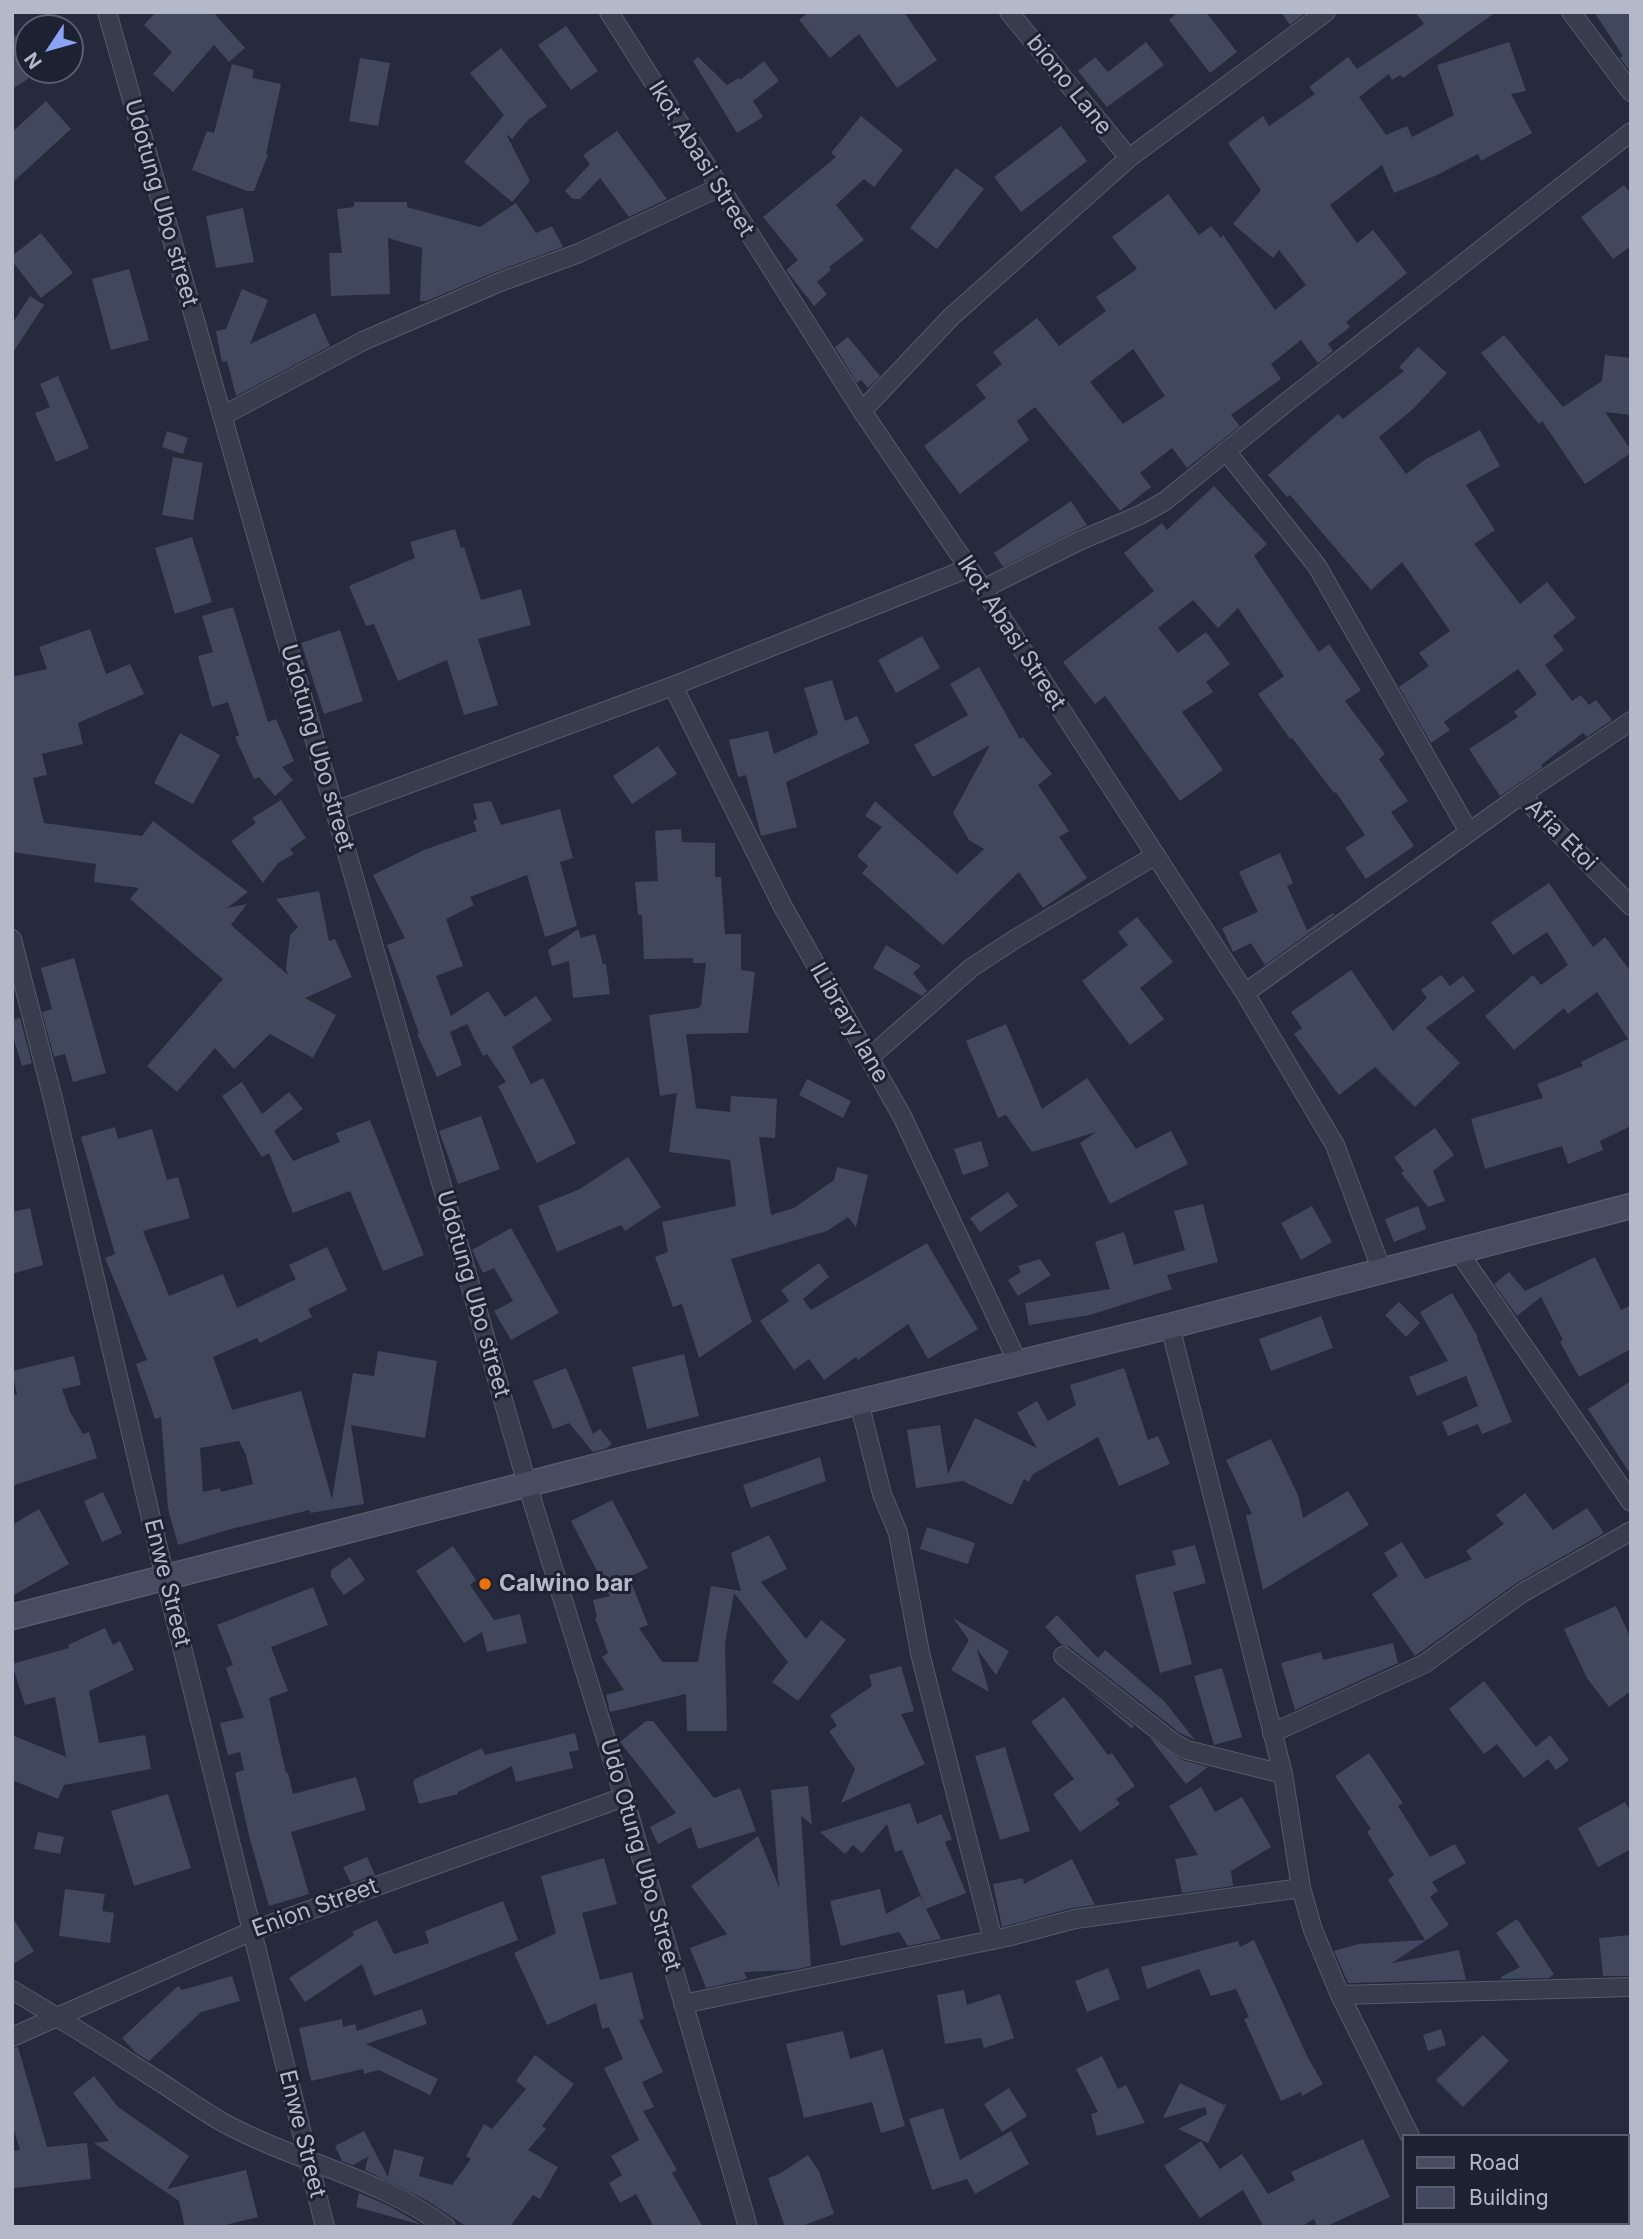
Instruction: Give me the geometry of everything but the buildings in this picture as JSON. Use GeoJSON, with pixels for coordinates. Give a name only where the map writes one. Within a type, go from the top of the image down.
{"type":"FeatureCollection","features":[{"type":"Feature","properties":{"kind":"street","name":"Udotung Ubo street"},"geometry":{"type":"LineString","coordinates":[[107,12],[527,1485]]}},
{"type":"Feature","properties":{"kind":"street","name":"Ikot Abasi Street"},"geometry":{"type":"LineString","coordinates":[[609,12],[862,411],[984,589],[1245,993],[1335,1145],[1381,1271]]}},
{"type":"Feature","properties":{"kind":"street","name":"biono Lane"},"geometry":{"type":"LineString","coordinates":[[1009,12],[1129,158]]}},
{"type":"Feature","properties":{"kind":"street"},"geometry":{"type":"LineString","coordinates":[[862,411],[951,317],[1129,158],[1326,12]]}},
{"type":"Feature","properties":{"kind":"street"},"geometry":{"type":"LineString","coordinates":[[1571,12],[1631,92]]}},
{"type":"Feature","properties":{"kind":"street"},"geometry":{"type":"LineString","coordinates":[[984,589],[1165,501],[1631,132]]}},
{"type":"Feature","properties":{"kind":"street"},"geometry":{"type":"LineString","coordinates":[[222,416],[363,341],[500,282],[579,253],[720,187]]}},
{"type":"Feature","properties":{"kind":"street"},"geometry":{"type":"LineString","coordinates":[[1226,451],[1317,566],[1469,832]]}},
{"type":"Feature","properties":{"kind":"street"},"geometry":{"type":"LineString","coordinates":[[335,811],[673,686],[969,568]]}},
{"type":"Feature","properties":{"kind":"street","name":"lLibrary lane"},"geometry":{"type":"LineString","coordinates":[[673,686],[783,907],[902,1116],[1018,1363]]}},
{"type":"Feature","properties":{"kind":"street"},"geometry":{"type":"LineString","coordinates":[[1245,993],[1521,795],[1631,721]]}},
{"type":"Feature","properties":{"kind":"street","name":"Afia Etoi"},"geometry":{"type":"LineString","coordinates":[[1521,795],[1631,906]]}},
{"type":"Feature","properties":{"kind":"street"},"geometry":{"type":"LineString","coordinates":[[869,1058],[971,968],[1156,855]]}},
{"type":"Feature","properties":{"kind":"street","name":"Enwe Street"},"geometry":{"type":"LineString","coordinates":[[12,939],[53,1099],[165,1578],[325,2227]]}},
{"type":"Feature","properties":{"kind":"street"},"geometry":{"type":"LineString","coordinates":[[12,1617],[1631,1206]]}},
{"type":"Feature","properties":{"kind":"street"},"geometry":{"type":"LineString","coordinates":[[1458,1251],[1631,1502]]}},
{"type":"Feature","properties":{"kind":"street"},"geometry":{"type":"LineString","coordinates":[[1170,1325],[1283,1774],[1301,1888],[1313,1930],[1340,1996],[1409,2134]]}},
{"type":"Feature","properties":{"kind":"street"},"geometry":{"type":"LineString","coordinates":[[859,1402],[882,1494],[898,1533],[923,1665],[993,1940]]}},
{"type":"Feature","properties":{"kind":"street","name":"Udo Otung Ubo Street"},"geometry":{"type":"LineString","coordinates":[[527,1485],[624,1797],[748,2227]]}},
{"type":"Feature","properties":{"kind":"street"},"geometry":{"type":"LineString","coordinates":[[1272,1733],[1424,1664],[1522,1593],[1631,1531]]}},
{"type":"Feature","properties":{"kind":"street"},"geometry":{"type":"LineString","coordinates":[[1063,1656],[1174,1743],[1187,1750],[1283,1774]]}},
{"type":"Feature","properties":{"kind":"street","name":"Enion Street"},"geometry":{"type":"LineString","coordinates":[[12,2037],[252,1931],[624,1797]]}},
{"type":"Feature","properties":{"kind":"street"},"geometry":{"type":"LineString","coordinates":[[683,2004],[993,1940],[1075,1919],[1301,1888]]}},
{"type":"Feature","properties":{"kind":"street"},"geometry":{"type":"LineString","coordinates":[[1340,1996],[1631,1987]]}},
{"type":"Feature","properties":{"kind":"street"},"geometry":{"type":"LineString","coordinates":[[12,1990],[225,2123],[310,2162],[397,2196],[422,2209],[446,2227]]}},
{"type":"Feature","properties":{"kind":"place","name":"Calwino bar"},"geometry":{"type":"Point","coordinates":[485,1584]}}]}
